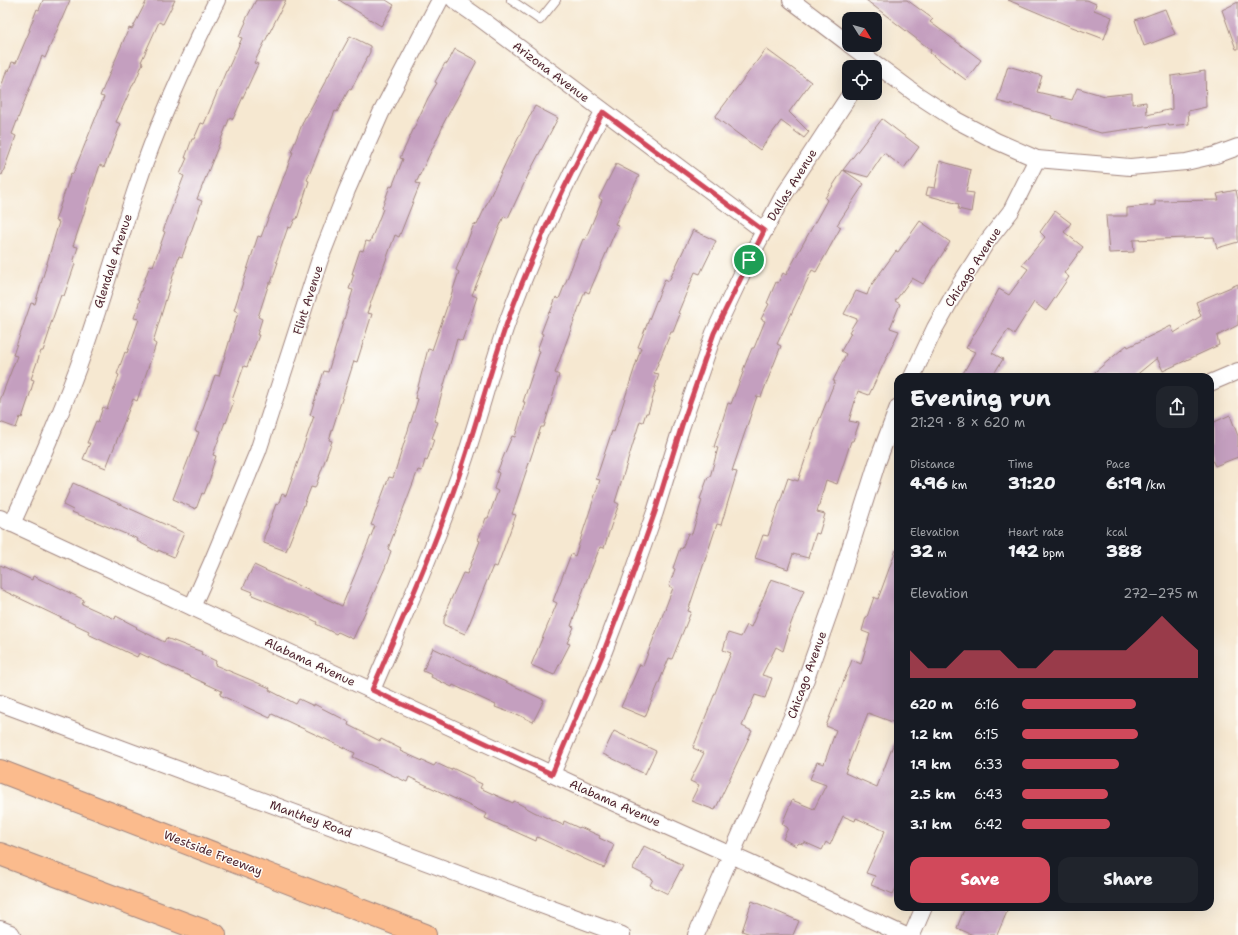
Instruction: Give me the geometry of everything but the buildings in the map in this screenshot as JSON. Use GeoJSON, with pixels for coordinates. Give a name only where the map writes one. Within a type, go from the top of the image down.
{"type":"FeatureCollection","features":[{"type":"Feature","properties":{"kind":"highway","name":"Westside Freeway"},"geometry":{"type":"LineString","coordinates":[[0,771],[425,935]]}},
{"type":"Feature","properties":{"kind":"highway"},"geometry":{"type":"LineString","coordinates":[[0,854],[214,935]]}},
{"type":"Feature","properties":{"kind":"street","name":"Glendale Avenue"},"geometry":{"type":"LineString","coordinates":[[6,521],[60,415],[82,356],[137,185],[161,122],[197,39],[216,0]]}},
{"type":"Feature","properties":{"kind":"street","name":"Flint Avenue"},"geometry":{"type":"LineString","coordinates":[[192,607],[258,452],[320,260],[347,190],[381,113],[440,0]]}},
{"type":"Feature","properties":{"kind":"street","name":"Arizona Avenue"},"geometry":{"type":"LineString","coordinates":[[454,0],[764,231]]}},
{"type":"Feature","properties":{"kind":"street"},"geometry":{"type":"LineString","coordinates":[[790,0],[842,38]]}},
{"type":"Feature","properties":{"kind":"street"},"geometry":{"type":"LineString","coordinates":[[858,52],[866,60]]}},
{"type":"Feature","properties":{"kind":"street"},"geometry":{"type":"LineString","coordinates":[[882,72],[956,120],[996,141],[1037,159],[1103,166],[1130,167],[1186,162],[1216,155],[1238,147]]}},
{"type":"Feature","properties":{"kind":"street","name":"Dallas Avenue"},"geometry":{"type":"LineString","coordinates":[[552,774],[604,651],[628,588],[655,512],[682,425],[714,333],[764,231],[782,198],[846,100]]}},
{"type":"Feature","properties":{"kind":"street"},"geometry":{"type":"LineString","coordinates":[[372,690],[426,566],[457,484],[508,321],[531,260],[553,211],[603,112]]}},
{"type":"Feature","properties":{"kind":"street","name":"Chicago Avenue"},"geometry":{"type":"LineString","coordinates":[[914,373],[934,328],[986,243],[1011,211],[1037,159]]}},
{"type":"Feature","properties":{"kind":"street"},"geometry":{"type":"LineString","coordinates":[[1214,381],[1238,370]]}},
{"type":"Feature","properties":{"kind":"street","name":"Chicago Avenue"},"geometry":{"type":"LineString","coordinates":[[696,935],[795,710],[832,605],[877,463],[894,418]]}},
{"type":"Feature","properties":{"kind":"street","name":"Alabama Avenue"},"geometry":{"type":"LineString","coordinates":[[6,521],[601,797],[904,935]]}},
{"type":"Feature","properties":{"kind":"street","name":"Manthey Road"},"geometry":{"type":"LineString","coordinates":[[0,703],[622,935]]}},
{"type":"Feature","properties":{"kind":"street"},"geometry":{"type":"LineString","coordinates":[[912,935],[922,911]]}},
{"type":"Feature","properties":{"kind":"street"},"geometry":{"type":"LineString","coordinates":[[0,931],[10,935]]}},
{"type":"Feature","properties":{"kind":"lane"},"geometry":{"type":"LineString","coordinates":[[511,0],[540,20],[556,0]]}},
{"type":"Feature","properties":{"kind":"route"},"geometry":{"type":"LineString","coordinates":[[603,112],[764,231],[749,260],[714,333],[682,425],[655,512],[628,588],[604,651],[552,774],[372,690],[426,566],[457,484],[508,321],[531,260],[553,211],[603,112]]}}]}
